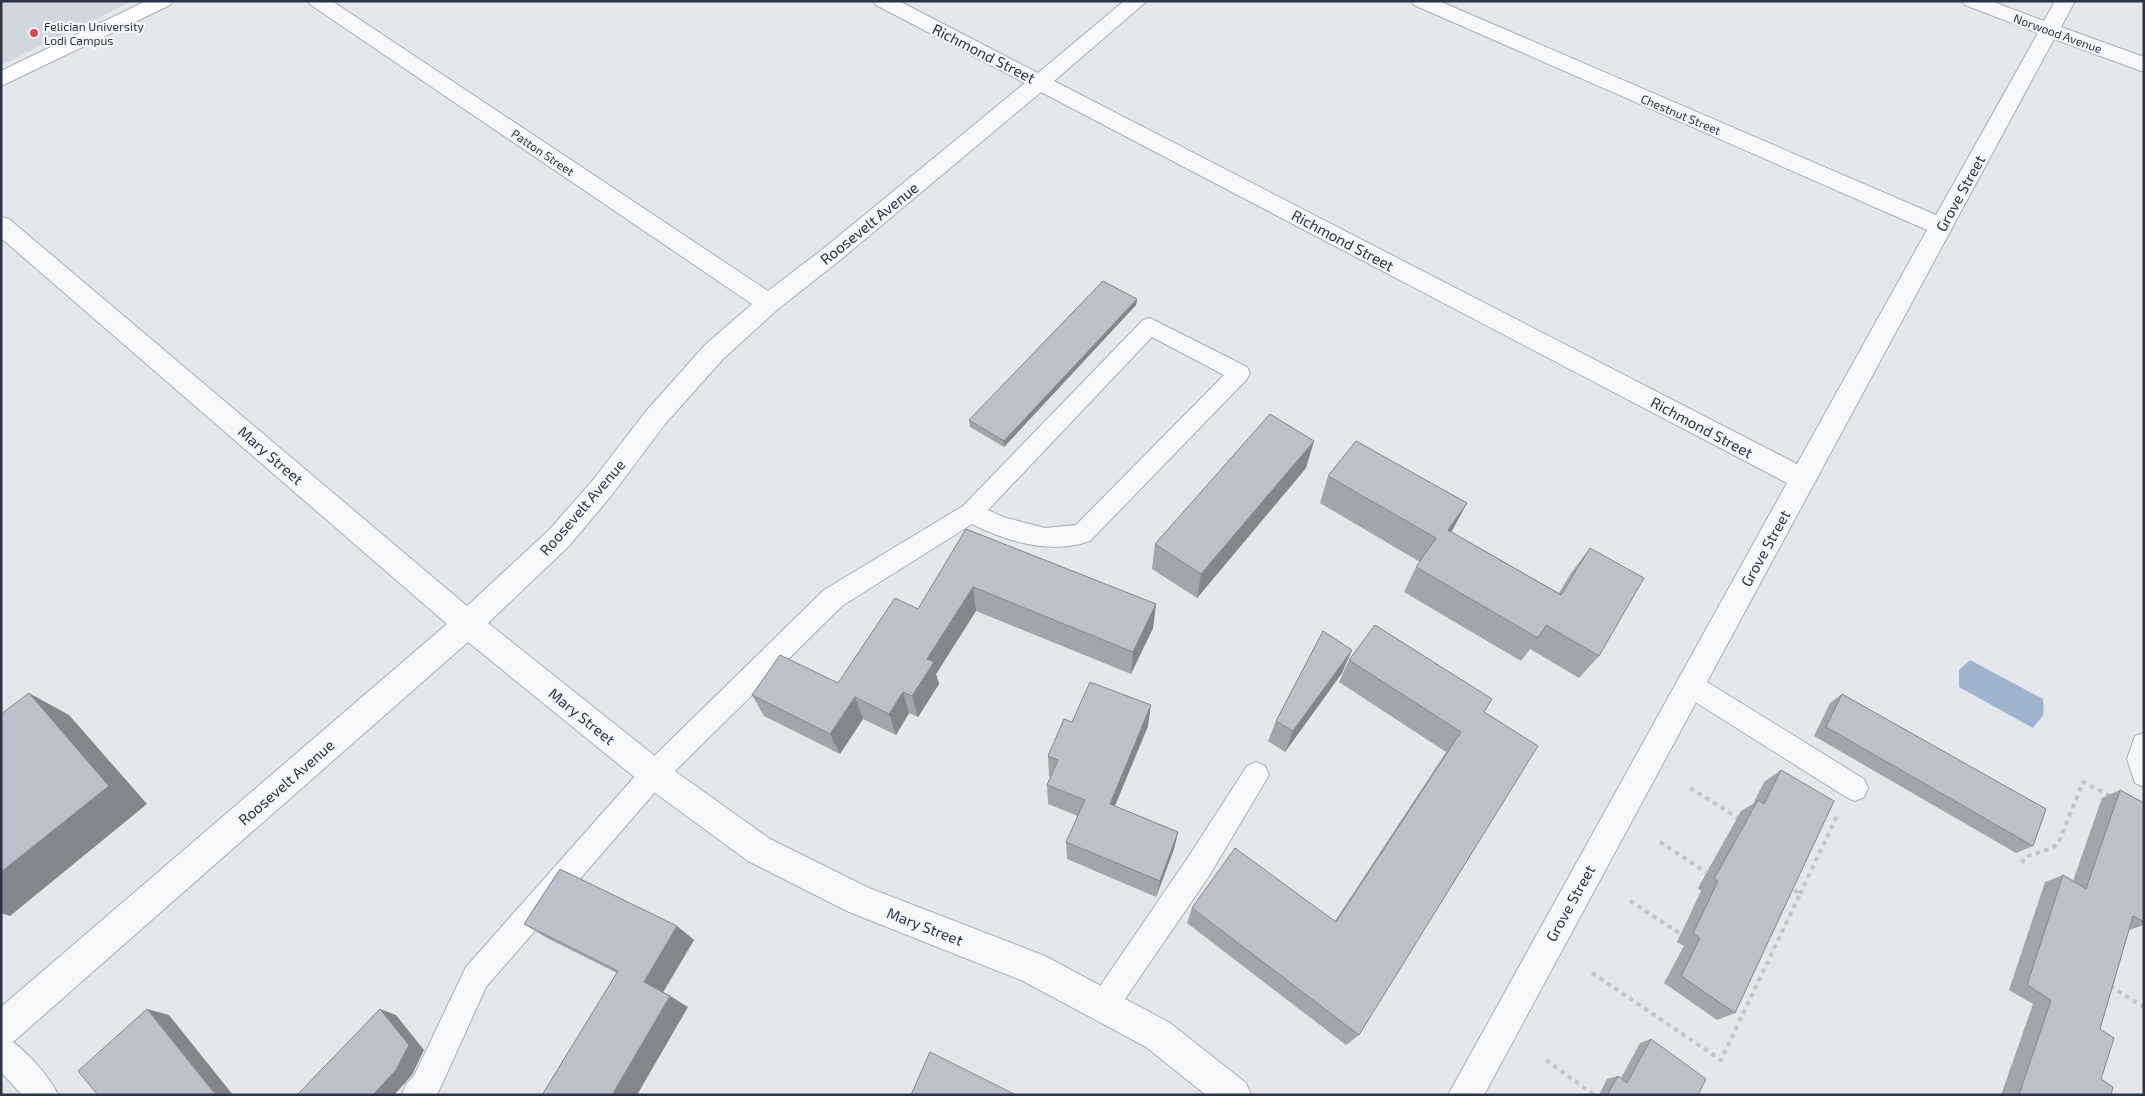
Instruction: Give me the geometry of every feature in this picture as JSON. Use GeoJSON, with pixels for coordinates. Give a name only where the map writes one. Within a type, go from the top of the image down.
{"type":"FeatureCollection","features":[{"type":"Feature","properties":{"kind":"street"},"geometry":{"type":"LineString","coordinates":[[1,80],[163,1]]}},
{"type":"Feature","properties":{"kind":"street","name":"Patton Street"},"geometry":{"type":"LineString","coordinates":[[318,1],[769,303]]}},
{"type":"Feature","properties":{"kind":"street","name":"Richmond Street"},"geometry":{"type":"LineString","coordinates":[[883,1],[1803,479]]}},
{"type":"Feature","properties":{"kind":"street","name":"Roosevelt Avenue"},"geometry":{"type":"LineString","coordinates":[[1,1030],[468,624],[559,538],[602,488],[656,417],[714,352],[769,303],[831,255],[1137,1]]}},
{"type":"Feature","properties":{"kind":"street","name":"Chestnut Street"},"geometry":{"type":"LineString","coordinates":[[1421,1],[1941,227]]}},
{"type":"Feature","properties":{"kind":"street","name":"Norwood Avenue"},"geometry":{"type":"LineString","coordinates":[[1972,1],[2144,65]]}},
{"type":"Feature","properties":{"kind":"street","name":"Grove Street"},"geometry":{"type":"LineString","coordinates":[[1465,1095],[2065,1]]}},
{"type":"Feature","properties":{"kind":"street","name":"Mary Street"},"geometry":{"type":"LineString","coordinates":[[1,224],[468,624],[654,774],[759,850],[860,900],[1033,968],[1158,1035],[1234,1095]]}},
{"type":"Feature","properties":{"kind":"lane"},"geometry":{"type":"LineString","coordinates":[[417,1095],[425,1087],[476,977],[654,774],[832,598],[971,513],[1150,326],[1239,373],[1082,534],[1045,538],[998,526],[971,513]]}},
{"type":"Feature","properties":{"kind":"lane"},"geometry":{"type":"LineString","coordinates":[[1690,685],[1855,788]]}},
{"type":"Feature","properties":{"kind":"lane"},"geometry":{"type":"LineString","coordinates":[[2144,745],[2140,759],[2144,774]]}},
{"type":"Feature","properties":{"kind":"lane"},"geometry":{"type":"LineString","coordinates":[[1104,1005],[1199,866],[1256,775]]}},
{"type":"Feature","properties":{"kind":"lane"},"geometry":{"type":"LineString","coordinates":[[1,1050],[43,1095]]}},
{"type":"Feature","properties":{"kind":"path"},"geometry":{"type":"LineString","coordinates":[[2022,863],[2025,857],[2052,848],[2058,844],[2083,782],[2118,800]]}},
{"type":"Feature","properties":{"kind":"path"},"geometry":{"type":"LineString","coordinates":[[1690,788],[1738,818]]}},
{"type":"Feature","properties":{"kind":"path"},"geometry":{"type":"LineString","coordinates":[[1592,973],[1721,1060],[1840,810]]}},
{"type":"Feature","properties":{"kind":"path"},"geometry":{"type":"LineString","coordinates":[[1660,842],[1706,872]]}},
{"type":"Feature","properties":{"kind":"path"},"geometry":{"type":"LineString","coordinates":[[1788,886],[1800,894]]}},
{"type":"Feature","properties":{"kind":"path"},"geometry":{"type":"LineString","coordinates":[[1630,900],[1681,934]]}},
{"type":"Feature","properties":{"kind":"path"},"geometry":{"type":"LineString","coordinates":[[2105,982],[2144,1007]]}},
{"type":"Feature","properties":{"kind":"path"},"geometry":{"type":"LineString","coordinates":[[1546,1060],[1594,1095]]}},
{"type":"Feature","properties":{"kind":"shaded area","name":"Felician University Lodi Campus"},"geometry":{"type":"Polygon","coordinates":[[[1,1],[132,1],[1,65],[1,1]]]}},
{"type":"Feature","properties":{"kind":"water"},"geometry":{"type":"Polygon","coordinates":[[[1970,660],[2043,699],[2043,715],[2033,728],[1959,687],[1959,670],[1970,660]]]}},
{"type":"Feature","properties":{"kind":"building"},"geometry":{"type":"Polygon","coordinates":[[[1103,281],[1137,299],[1004,441],[969,420],[1103,281]]]}},
{"type":"Feature","properties":{"kind":"building"},"geometry":{"type":"Polygon","coordinates":[[[1270,414],[1314,441],[1201,574],[1155,544],[1270,414]]]}},
{"type":"Feature","properties":{"kind":"building"},"geometry":{"type":"Polygon","coordinates":[[[1356,441],[1467,503],[1448,530],[1561,595],[1590,548],[1644,578],[1599,656],[1546,625],[1538,638],[1416,567],[1436,538],[1328,476],[1356,441]]]}},
{"type":"Feature","properties":{"kind":"building"},"geometry":{"type":"Polygon","coordinates":[[[966,529],[1156,604],[1133,652],[973,587],[927,659],[934,662],[912,696],[903,692],[889,714],[855,697],[830,734],[752,695],[780,655],[838,683],[895,598],[918,609],[966,529]]]}},
{"type":"Feature","properties":{"kind":"building"},"geometry":{"type":"Polygon","coordinates":[[[1375,625],[1492,699],[1484,712],[1538,746],[1359,1035],[1192,908],[1235,848],[1336,922],[1461,732],[1349,660],[1375,625]]]}},
{"type":"Feature","properties":{"kind":"building"},"geometry":{"type":"Polygon","coordinates":[[[1323,631],[1352,650],[1293,731],[1276,721],[1323,631]]]}},
{"type":"Feature","properties":{"kind":"building"},"geometry":{"type":"Polygon","coordinates":[[[1090,682],[1151,705],[1110,804],[1178,832],[1160,881],[1066,842],[1085,800],[1047,785],[1058,760],[1048,756],[1064,719],[1072,722],[1090,682]]]}},
{"type":"Feature","properties":{"kind":"building"},"geometry":{"type":"Polygon","coordinates":[[[29,693],[109,786],[1,872],[1,714],[29,693]]]}},
{"type":"Feature","properties":{"kind":"building"},"geometry":{"type":"Polygon","coordinates":[[[1842,694],[2046,809],[2033,846],[1826,727],[1842,694]]]}},
{"type":"Feature","properties":{"kind":"building"},"geometry":{"type":"Polygon","coordinates":[[[1781,770],[1834,801],[1735,1013],[1681,976],[1700,938],[1693,933],[1718,881],[1714,879],[1758,800],[1764,804],[1781,770]]]}},
{"type":"Feature","properties":{"kind":"building"},"geometry":{"type":"Polygon","coordinates":[[[2120,790],[2144,803],[2144,922],[2133,916],[2100,1029],[2114,1038],[2101,1079],[2113,1087],[2111,1095],[2019,1095],[2051,1000],[2027,985],[2063,875],[2086,889],[2120,790]]]}},
{"type":"Feature","properties":{"kind":"building"},"geometry":{"type":"Polygon","coordinates":[[[560,869],[677,926],[644,982],[670,996],[612,1095],[542,1095],[618,971],[524,924],[560,869]]]}},
{"type":"Feature","properties":{"kind":"building"},"geometry":{"type":"Polygon","coordinates":[[[147,1009],[216,1095],[98,1095],[78,1071],[147,1009]]]}},
{"type":"Feature","properties":{"kind":"building"},"geometry":{"type":"Polygon","coordinates":[[[380,1009],[409,1045],[396,1070],[373,1095],[297,1095],[380,1009]]]}},
{"type":"Feature","properties":{"kind":"building"},"geometry":{"type":"Polygon","coordinates":[[[1651,1039],[1706,1079],[1698,1095],[1607,1095],[1618,1076],[1627,1083],[1651,1039]]]}},
{"type":"Feature","properties":{"kind":"building"},"geometry":{"type":"Polygon","coordinates":[[[930,1052],[1016,1095],[911,1095],[930,1052]]]}},
{"type":"Feature","properties":{"kind":"place","name":"Felician University Lodi Campus"},"geometry":{"type":"Point","coordinates":[34,33]}}]}
